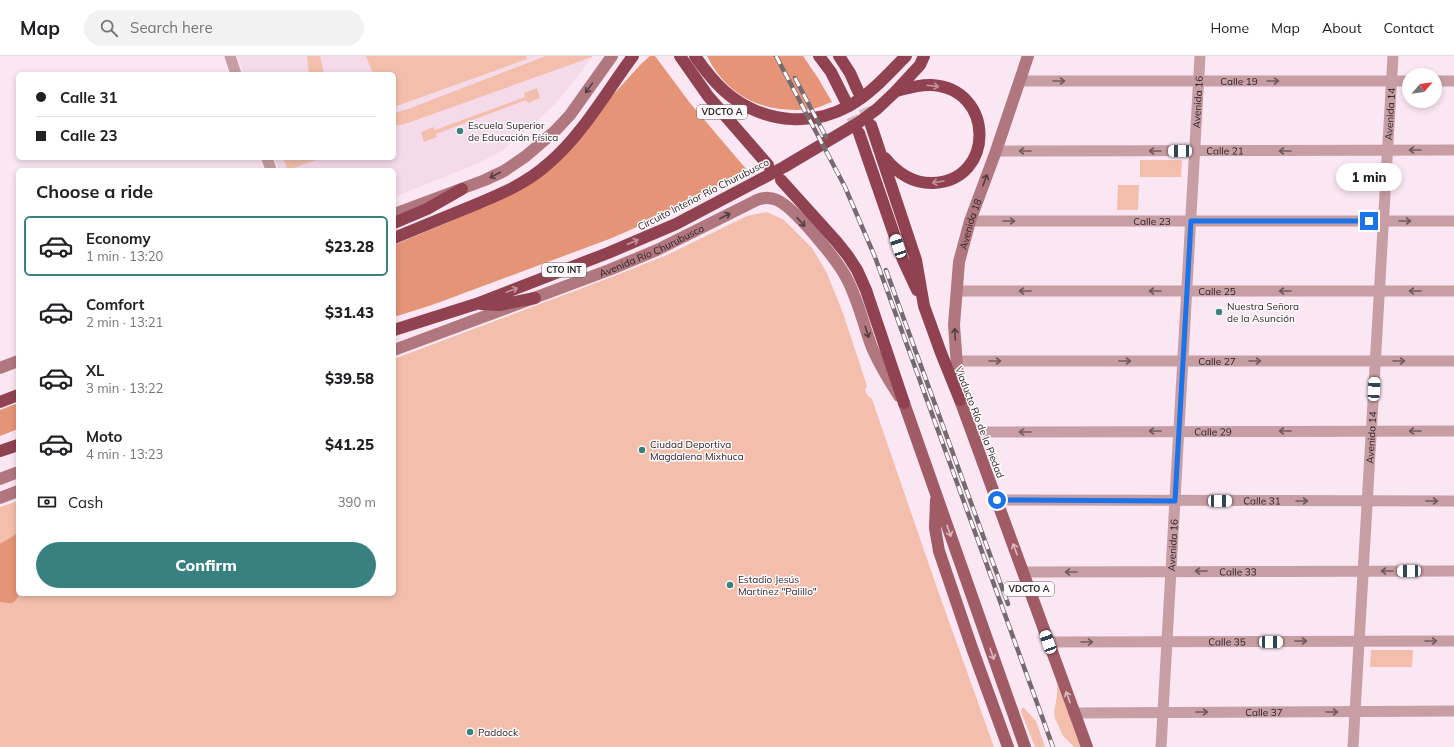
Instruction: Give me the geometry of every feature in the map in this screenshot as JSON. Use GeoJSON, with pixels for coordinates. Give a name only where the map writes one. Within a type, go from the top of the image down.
{"type":"FeatureCollection","features":[{"type":"Feature","properties":{"kind":"highway"},"geometry":{"type":"LineString","coordinates":[[396,237],[504,193],[537,173],[565,148],[633,56]]}},
{"type":"Feature","properties":{"kind":"highway","name":"VDCTO A"},"geometry":{"type":"LineString","coordinates":[[680,56],[708,96],[768,166]]}},
{"type":"Feature","properties":{"kind":"highway"},"geometry":{"type":"LineString","coordinates":[[695,56],[714,81],[736,100],[761,113],[781,118],[802,120],[828,116],[854,103],[864,91],[906,56]]}},
{"type":"Feature","properties":{"kind":"highway"},"geometry":{"type":"LineString","coordinates":[[819,56],[831,72],[844,100]]}},
{"type":"Feature","properties":{"kind":"highway"},"geometry":{"type":"LineString","coordinates":[[839,56],[864,91]]}},
{"type":"Feature","properties":{"kind":"highway","name":"CTO INT"},"geometry":{"type":"LineString","coordinates":[[895,92],[920,64],[924,56]]}},
{"type":"Feature","properties":{"kind":"highway"},"geometry":{"type":"LineString","coordinates":[[882,155],[894,168],[910,179],[919,182],[937,183],[955,177],[966,168],[974,157],[980,139],[979,124],[972,110],[966,101],[955,92],[934,85],[925,85],[914,86],[895,92]]}},
{"type":"Feature","properties":{"kind":"highway","name":"Circuito Interior Río Churubusco"},"geometry":{"type":"LineString","coordinates":[[396,329],[476,304],[653,234],[757,182],[853,131],[895,92]]}},
{"type":"Feature","properties":{"kind":"highway","name":"Viaducto Río de la Piedad"},"geometry":{"type":"LineString","coordinates":[[872,125],[916,260],[924,306],[960,400]]}},
{"type":"Feature","properties":{"kind":"highway"},"geometry":{"type":"LineString","coordinates":[[853,131],[903,260],[924,306]]}},
{"type":"Feature","properties":{"kind":"highway"},"geometry":{"type":"LineString","coordinates":[[780,180],[836,241],[857,270],[866,290],[904,403]]}},
{"type":"Feature","properties":{"kind":"highway"},"geometry":{"type":"LineString","coordinates":[[396,222],[427,209],[462,189]]}},
{"type":"Feature","properties":{"kind":"highway"},"geometry":{"type":"LineString","coordinates":[[476,304],[499,305],[535,298]]}},
{"type":"Feature","properties":{"kind":"highway"},"geometry":{"type":"LineString","coordinates":[[0,402],[16,396]]}},
{"type":"Feature","properties":{"kind":"highway"},"geometry":{"type":"LineString","coordinates":[[0,451],[16,446]]}},
{"type":"Feature","properties":{"kind":"main road"},"geometry":{"type":"LineString","coordinates":[[396,213],[462,189],[504,171],[542,143],[570,115],[612,56]]}},
{"type":"Feature","properties":{"kind":"main road","name":"Avenida 18"},"geometry":{"type":"LineString","coordinates":[[960,400],[954,326],[959,262],[970,221],[996,151],[1028,56]]}},
{"type":"Feature","properties":{"kind":"main road","name":"Avenida Río Churubusco"},"geometry":{"type":"LineString","coordinates":[[396,349],[609,270],[657,250],[763,197],[771,198],[785,205],[796,215],[841,268],[853,293],[876,357],[904,403]]}},
{"type":"Feature","properties":{"kind":"main road"},"geometry":{"type":"LineString","coordinates":[[0,368],[16,362]]}},
{"type":"Feature","properties":{"kind":"main road","name":"Viaducto Río de la Piedad"},"geometry":{"type":"LineString","coordinates":[[960,400],[1086,747]]}},
{"type":"Feature","properties":{"kind":"main road"},"geometry":{"type":"LineString","coordinates":[[904,403],[1025,747]]}},
{"type":"Feature","properties":{"kind":"main road"},"geometry":{"type":"LineString","coordinates":[[0,479],[16,473]]}},
{"type":"Feature","properties":{"kind":"main road"},"geometry":{"type":"LineString","coordinates":[[0,498],[16,493]]}},
{"type":"Feature","properties":{"kind":"main road"},"geometry":{"type":"LineString","coordinates":[[936,495],[935,528],[938,546],[972,648],[1008,747]]}},
{"type":"Feature","properties":{"kind":"street"},"geometry":{"type":"LineString","coordinates":[[230,56],[235,72]]}},
{"type":"Feature","properties":{"kind":"street","name":"Avenida 16"},"geometry":{"type":"LineString","coordinates":[[1161,747],[1200,56]]}},
{"type":"Feature","properties":{"kind":"street","name":"Avenida 14"},"geometry":{"type":"LineString","coordinates":[[1353,747],[1393,56]]}},
{"type":"Feature","properties":{"kind":"street","name":"Calle 19"},"geometry":{"type":"LineString","coordinates":[[1020,81],[1402,81]]}},
{"type":"Feature","properties":{"kind":"street"},"geometry":{"type":"LineString","coordinates":[[1442,81],[1454,81]]}},
{"type":"Feature","properties":{"kind":"street","name":"Calle 21"},"geometry":{"type":"LineString","coordinates":[[996,151],[1454,150]]}},
{"type":"Feature","properties":{"kind":"street","name":"Calle 23"},"geometry":{"type":"LineString","coordinates":[[970,221],[1454,221]]}},
{"type":"Feature","properties":{"kind":"street","name":"Calle 25"},"geometry":{"type":"LineString","coordinates":[[957,291],[1454,291]]}},
{"type":"Feature","properties":{"kind":"street","name":"Calle 27"},"geometry":{"type":"LineString","coordinates":[[956,361],[1454,361]]}},
{"type":"Feature","properties":{"kind":"street","name":"Calle 29"},"geometry":{"type":"LineString","coordinates":[[972,432],[1454,430]]}},
{"type":"Feature","properties":{"kind":"street","name":"Calle 31"},"geometry":{"type":"LineString","coordinates":[[997,500],[1454,501]]}},
{"type":"Feature","properties":{"kind":"street","name":"Calle 33"},"geometry":{"type":"LineString","coordinates":[[1023,572],[1454,571]]}},
{"type":"Feature","properties":{"kind":"street","name":"Calle 35"},"geometry":{"type":"LineString","coordinates":[[1048,642],[1454,641]]}},
{"type":"Feature","properties":{"kind":"street","name":"Calle 37"},"geometry":{"type":"LineString","coordinates":[[1074,713],[1454,711]]}},
{"type":"Feature","properties":{"kind":"shaded area","name":"Escuela Superior de Educación Física"},"geometry":{"type":"Polygon","coordinates":[[[237,56],[593,56],[555,105],[503,150],[479,163],[396,196],[396,168],[278,168],[276,160],[396,160],[396,72],[243,72],[237,56]]]}},
{"type":"Feature","properties":{"kind":"shaded area"},"geometry":{"type":"Polygon","coordinates":[[[307,56],[320,56],[324,72],[309,72],[307,56]]]}},
{"type":"Feature","properties":{"kind":"shaded area"},"geometry":{"type":"Polygon","coordinates":[[[366,56],[526,56],[527,59],[396,106],[396,72],[372,72],[366,56]]]}},
{"type":"Feature","properties":{"kind":"shaded area"},"geometry":{"type":"Polygon","coordinates":[[[546,56],[592,56],[405,124],[396,126],[396,112],[546,56]]]}},
{"type":"Feature","properties":{"kind":"shaded area"},"geometry":{"type":"Polygon","coordinates":[[[650,56],[655,56],[690,103],[747,170],[648,222],[612,238],[432,305],[396,316],[396,244],[507,195],[612,96],[650,56]]]}},
{"type":"Feature","properties":{"kind":"shaded area"},"geometry":{"type":"Polygon","coordinates":[[[707,56],[803,56],[832,102],[812,109],[795,110],[764,106],[737,93],[716,71],[707,56]]]}},
{"type":"Feature","properties":{"kind":"shaded area"},"geometry":{"type":"Polygon","coordinates":[[[537,88],[540,98],[528,103],[526,100],[436,134],[437,137],[424,142],[421,132],[433,127],[435,130],[525,97],[524,93],[537,88]]]}},
{"type":"Feature","properties":{"kind":"shaded area"},"geometry":{"type":"Polygon","coordinates":[[[284,160],[316,160],[294,168],[287,168],[284,160]]]}},
{"type":"Feature","properties":{"kind":"shaded area"},"geometry":{"type":"Polygon","coordinates":[[[1140,160],[1182,160],[1181,177],[1140,177],[1140,160]]]}},
{"type":"Feature","properties":{"kind":"shaded area"},"geometry":{"type":"Polygon","coordinates":[[[1118,185],[1139,185],[1138,210],[1117,210],[1118,185]]]}},
{"type":"Feature","properties":{"kind":"shaded area","name":"Ciudad Deportiva Magdalena Mixhuca"},"geometry":{"type":"Polygon","coordinates":[[[767,212],[784,220],[812,248],[827,273],[844,316],[867,386],[865,390],[868,396],[872,399],[994,747],[0,747],[0,507],[16,502],[16,596],[396,596],[396,358],[667,255],[747,216],[767,212]]]}},
{"type":"Feature","properties":{"kind":"shaded area"},"geometry":{"type":"Polygon","coordinates":[[[16,404],[16,430],[0,436],[0,410],[16,404]]]}},
{"type":"Feature","properties":{"kind":"shaded area"},"geometry":{"type":"Polygon","coordinates":[[[16,534],[16,596],[18,596],[13,603],[0,602],[0,544],[16,534]]]}},
{"type":"Feature","properties":{"kind":"shaded area"},"geometry":{"type":"Polygon","coordinates":[[[1371,650],[1413,650],[1412,667],[1370,667],[1371,650]]]}},
{"type":"Feature","properties":{"kind":"shaded area"},"geometry":{"type":"Polygon","coordinates":[[[1057,683],[1081,747],[1074,747],[1063,736],[1055,718],[1054,713],[1057,683]]]}},
{"type":"Feature","properties":{"kind":"shaded area"},"geometry":{"type":"Polygon","coordinates":[[[1022,708],[1024,708],[1036,721],[1045,747],[1035,747],[1021,712],[1022,708]]]}},
{"type":"Feature","properties":{"kind":"tunnel"},"geometry":{"type":"LineString","coordinates":[[858,91],[871,125]]}},
{"type":"Feature","properties":{"kind":"tunnel"},"geometry":{"type":"LineString","coordinates":[[845,100],[859,133]]}},
{"type":"Feature","properties":{"kind":"railway"},"geometry":{"type":"LineString","coordinates":[[776,56],[845,187],[875,257],[1053,747]]}},
{"type":"Feature","properties":{"kind":"railway"},"geometry":{"type":"LineString","coordinates":[[795,78],[826,137]]}},
{"type":"Feature","properties":{"kind":"railway"},"geometry":{"type":"LineString","coordinates":[[886,270],[1008,604]]}},
{"type":"Feature","properties":{"kind":"place","name":"Escuela Superior de Educación Física"},"geometry":{"type":"Point","coordinates":[460,131]}},
{"type":"Feature","properties":{"kind":"place","name":"Nuestra Señora de la Asunción"},"geometry":{"type":"Point","coordinates":[1219,312]}},
{"type":"Feature","properties":{"kind":"place","name":"Ciudad Deportiva Magdalena Mixhuca"},"geometry":{"type":"Point","coordinates":[642,450]}},
{"type":"Feature","properties":{"kind":"place","name":"Estadio Jesús Martínez \"Palillo\""},"geometry":{"type":"Point","coordinates":[730,585]}},
{"type":"Feature","properties":{"kind":"place","name":"Paddock"},"geometry":{"type":"Point","coordinates":[470,732]}},
{"type":"Feature","properties":{"kind":"route"},"geometry":{"type":"LineString","coordinates":[[997,500],[1175,501],[1191,221],[1369,221]]}}]}
